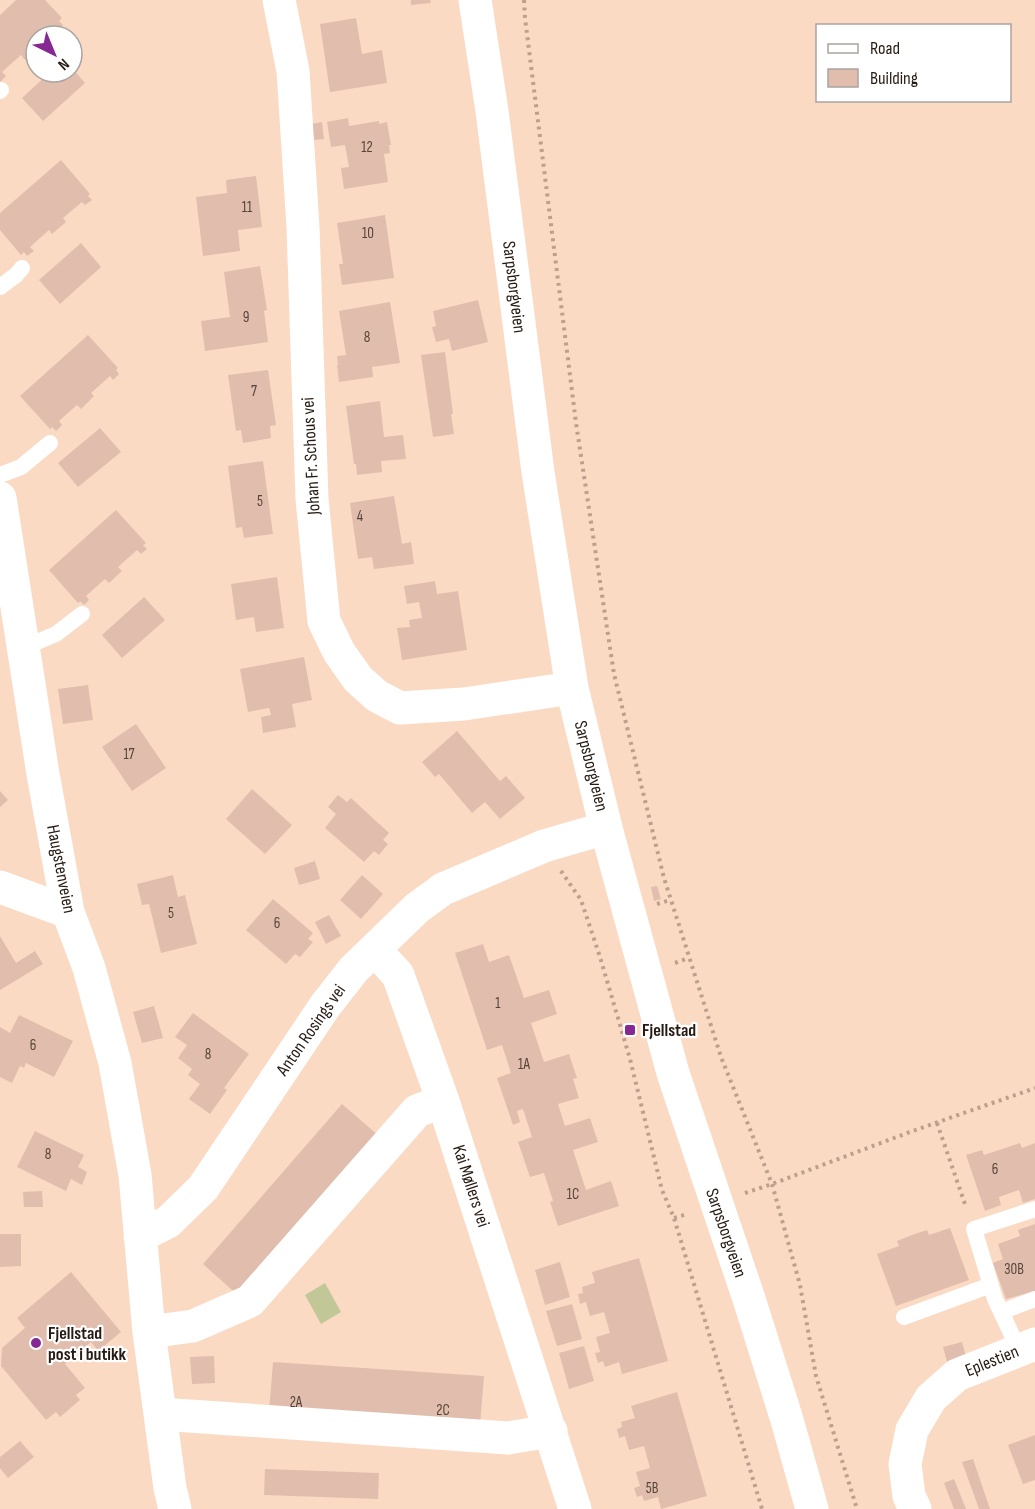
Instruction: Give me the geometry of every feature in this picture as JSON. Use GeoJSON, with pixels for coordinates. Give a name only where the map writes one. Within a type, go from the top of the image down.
{"type":"FeatureCollection","features":[{"type":"Feature","properties":{"kind":"main road","name":"Johan Fr. Schous vei"},"geometry":{"type":"LineString","coordinates":[[279,0],[293,71],[303,227],[312,499],[324,621],[339,652],[358,679],[377,696],[400,708],[464,704],[572,688]]}},
{"type":"Feature","properties":{"kind":"main road","name":"Sarpsborgveien"},"geometry":{"type":"LineString","coordinates":[[475,0],[492,111],[538,472],[572,688],[606,828],[673,1073],[750,1302],[813,1509]]}},
{"type":"Feature","properties":{"kind":"main road","name":"Haugstenveien"},"geometry":{"type":"LineString","coordinates":[[0,498],[43,774],[68,912],[89,968],[116,1063],[135,1175],[140,1236]]}},
{"type":"Feature","properties":{"kind":"main road","name":"Anton Rosings vei"},"geometry":{"type":"LineString","coordinates":[[140,1236],[168,1222],[203,1188],[325,1006],[354,969],[417,908],[443,889],[544,846],[606,828]]}},
{"type":"Feature","properties":{"kind":"main road"},"geometry":{"type":"LineString","coordinates":[[0,887],[68,912]]}},
{"type":"Feature","properties":{"kind":"main road","name":"Kai Møllers vei"},"geometry":{"type":"LineString","coordinates":[[375,950],[398,975],[443,1101],[576,1509]]}},
{"type":"Feature","properties":{"kind":"main road"},"geometry":{"type":"LineString","coordinates":[[149,1332],[193,1326],[250,1301],[417,1111],[443,1101]]}},
{"type":"Feature","properties":{"kind":"main road"},"geometry":{"type":"LineString","coordinates":[[140,1236],[149,1332],[170,1488],[175,1509]]}},
{"type":"Feature","properties":{"kind":"main road","name":"Eplestien"},"geometry":{"type":"LineString","coordinates":[[915,1509],[909,1496],[905,1464],[912,1431],[931,1398],[957,1375],[1027,1347]]}},
{"type":"Feature","properties":{"kind":"main road"},"geometry":{"type":"LineString","coordinates":[[160,1414],[508,1438],[551,1431]]}},
{"type":"Feature","properties":{"kind":"lane"},"geometry":{"type":"LineString","coordinates":[[0,288],[22,268]]}},
{"type":"Feature","properties":{"kind":"lane"},"geometry":{"type":"LineString","coordinates":[[0,475],[21,467],[50,442]]}},
{"type":"Feature","properties":{"kind":"lane"},"geometry":{"type":"LineString","coordinates":[[23,648],[56,634],[82,614]]}},
{"type":"Feature","properties":{"kind":"lane"},"geometry":{"type":"LineString","coordinates":[[1027,1347],[1001,1312],[995,1299],[974,1229],[1035,1209]]}},
{"type":"Feature","properties":{"kind":"lane"},"geometry":{"type":"LineString","coordinates":[[904,1317],[991,1286]]}},
{"type":"Feature","properties":{"kind":"lane"},"geometry":{"type":"LineString","coordinates":[[1001,1312],[1035,1299]]}},
{"type":"Feature","properties":{"kind":"path"},"geometry":{"type":"LineString","coordinates":[[524,0],[576,423],[614,674],[663,878],[721,1057],[772,1184],[800,1285],[816,1376],[857,1509]]}},
{"type":"Feature","properties":{"kind":"path"},"geometry":{"type":"LineString","coordinates":[[544,846],[581,900],[600,957],[630,1059],[662,1190],[674,1218],[762,1509]]}},
{"type":"Feature","properties":{"kind":"path"},"geometry":{"type":"LineString","coordinates":[[653,906],[670,900]]}},
{"type":"Feature","properties":{"kind":"path"},"geometry":{"type":"LineString","coordinates":[[672,964],[689,958]]}},
{"type":"Feature","properties":{"kind":"path"},"geometry":{"type":"LineString","coordinates":[[738,1195],[1035,1088]]}},
{"type":"Feature","properties":{"kind":"path"},"geometry":{"type":"LineString","coordinates":[[937,1123],[974,1229]]}},
{"type":"Feature","properties":{"kind":"green space"},"geometry":{"type":"Polygon","coordinates":[[[325,1283],[341,1312],[321,1324],[305,1295],[325,1283]]]}},
{"type":"Feature","properties":{"kind":"building"},"geometry":{"type":"Polygon","coordinates":[[[16,0],[45,0],[62,18],[59,21],[62,24],[24,24],[24,59],[21,55],[2,72],[6,76],[0,82],[0,15],[16,0]]]}},
{"type":"Feature","properties":{"kind":"building"},"geometry":{"type":"Polygon","coordinates":[[[411,0],[430,0],[431,3],[411,5],[411,0]]]}},
{"type":"Feature","properties":{"kind":"building"},"geometry":{"type":"Polygon","coordinates":[[[356,18],[362,54],[382,50],[387,83],[330,92],[320,24],[356,18]]]}},
{"type":"Feature","properties":{"kind":"building"},"geometry":{"type":"Polygon","coordinates":[[[37,84],[84,84],[43,121],[22,98],[37,84]]]}},
{"type":"Feature","properties":{"kind":"building"},"geometry":{"type":"Polygon","coordinates":[[[348,118],[349,126],[379,121],[379,124],[387,122],[391,145],[389,145],[390,153],[384,154],[388,182],[344,189],[341,168],[349,167],[345,145],[331,147],[327,122],[348,118]]]}},
{"type":"Feature","properties":{"kind":"building"},"geometry":{"type":"Polygon","coordinates":[[[322,122],[324,139],[314,140],[311,124],[322,122]]]}},
{"type":"Feature","properties":{"kind":"building"},"geometry":{"type":"Polygon","coordinates":[[[61,160],[90,194],[88,196],[92,200],[85,205],[82,202],[63,218],[66,222],[52,234],[49,230],[30,247],[34,251],[27,256],[24,252],[21,255],[0,230],[0,213],[61,160]]]}},
{"type":"Feature","properties":{"kind":"building"},"geometry":{"type":"Polygon","coordinates":[[[256,176],[262,227],[238,230],[240,251],[203,256],[196,197],[227,193],[226,180],[256,176]]]}},
{"type":"Feature","properties":{"kind":"building"},"geometry":{"type":"Polygon","coordinates":[[[385,215],[394,278],[342,285],[339,264],[343,264],[337,223],[385,215]]]}},
{"type":"Feature","properties":{"kind":"building"},"geometry":{"type":"Polygon","coordinates":[[[81,243],[101,267],[60,304],[39,280],[81,243]]]}},
{"type":"Feature","properties":{"kind":"building"},"geometry":{"type":"Polygon","coordinates":[[[260,266],[267,310],[264,311],[268,342],[205,351],[201,321],[230,317],[224,272],[260,266]]]}},
{"type":"Feature","properties":{"kind":"building"},"geometry":{"type":"Polygon","coordinates":[[[478,300],[488,342],[452,351],[449,339],[436,342],[432,327],[436,326],[433,311],[478,300]]]}},
{"type":"Feature","properties":{"kind":"building"},"geometry":{"type":"Polygon","coordinates":[[[390,302],[400,363],[372,367],[373,377],[339,382],[337,356],[346,355],[339,311],[390,302]]]}},
{"type":"Feature","properties":{"kind":"building"},"geometry":{"type":"Polygon","coordinates":[[[88,335],[118,368],[116,370],[119,374],[113,380],[110,376],[91,393],[94,396],[81,409],[77,405],[59,421],[62,425],[56,431],[52,427],[50,429],[20,396],[88,335]]]}},
{"type":"Feature","properties":{"kind":"building"},"geometry":{"type":"Polygon","coordinates":[[[445,352],[454,434],[433,437],[421,355],[445,352]]]}},
{"type":"Feature","properties":{"kind":"building"},"geometry":{"type":"Polygon","coordinates":[[[268,370],[276,425],[270,426],[271,438],[243,443],[241,430],[236,431],[228,375],[268,370]]]}},
{"type":"Feature","properties":{"kind":"building"},"geometry":{"type":"Polygon","coordinates":[[[380,401],[384,437],[403,435],[406,459],[381,461],[382,472],[357,475],[346,406],[380,401]]]}},
{"type":"Feature","properties":{"kind":"building"},"geometry":{"type":"Polygon","coordinates":[[[100,428],[121,452],[78,487],[58,463],[100,428]]]}},
{"type":"Feature","properties":{"kind":"building"},"geometry":{"type":"Polygon","coordinates":[[[263,461],[273,534],[244,538],[242,527],[236,528],[228,466],[263,461]]]}},
{"type":"Feature","properties":{"kind":"building"},"geometry":{"type":"Polygon","coordinates":[[[394,496],[402,544],[411,542],[414,564],[374,569],[372,557],[358,559],[350,503],[394,496]]]}},
{"type":"Feature","properties":{"kind":"building"},"geometry":{"type":"Polygon","coordinates":[[[116,510],[146,543],[143,545],[147,549],[141,554],[137,550],[118,567],[122,571],[109,583],[105,579],[86,596],[89,600],[84,605],[80,601],[78,603],[49,570],[116,510]]]}},
{"type":"Feature","properties":{"kind":"building"},"geometry":{"type":"Polygon","coordinates":[[[277,577],[284,628],[256,632],[254,617],[236,620],[231,584],[277,577]]]}},
{"type":"Feature","properties":{"kind":"building"},"geometry":{"type":"Polygon","coordinates":[[[435,581],[437,594],[458,591],[467,650],[402,660],[397,628],[410,627],[409,620],[422,618],[419,602],[407,604],[404,586],[435,581]]]}},
{"type":"Feature","properties":{"kind":"building"},"geometry":{"type":"Polygon","coordinates":[[[144,597],[165,620],[122,658],[102,635],[144,597]]]}},
{"type":"Feature","properties":{"kind":"building"},"geometry":{"type":"Polygon","coordinates":[[[304,657],[312,700],[292,704],[296,727],[263,733],[261,717],[271,715],[269,708],[248,712],[240,669],[304,657]]]}},
{"type":"Feature","properties":{"kind":"building"},"geometry":{"type":"Polygon","coordinates":[[[88,685],[93,720],[63,724],[58,689],[88,685]]]}},
{"type":"Feature","properties":{"kind":"building"},"geometry":{"type":"Polygon","coordinates":[[[136,724],[166,768],[132,791],[102,747],[136,724]]]}},
{"type":"Feature","properties":{"kind":"building"},"geometry":{"type":"Polygon","coordinates":[[[457,731],[500,781],[506,776],[525,798],[500,819],[485,802],[472,813],[439,774],[435,777],[422,762],[457,731]]]}},
{"type":"Feature","properties":{"kind":"building"},"geometry":{"type":"Polygon","coordinates":[[[252,789],[292,825],[265,854],[226,819],[252,789]]]}},
{"type":"Feature","properties":{"kind":"building"},"geometry":{"type":"Polygon","coordinates":[[[0,791],[8,800],[0,807],[0,791]]]}},
{"type":"Feature","properties":{"kind":"building"},"geometry":{"type":"Polygon","coordinates":[[[338,795],[347,802],[351,798],[389,833],[383,840],[388,844],[379,855],[374,851],[364,862],[325,828],[336,814],[328,807],[338,795]]]}},
{"type":"Feature","properties":{"kind":"building"},"geometry":{"type":"Polygon","coordinates":[[[315,861],[320,879],[299,885],[294,868],[315,861]]]}},
{"type":"Feature","properties":{"kind":"building"},"geometry":{"type":"Polygon","coordinates":[[[173,875],[178,897],[185,895],[197,944],[161,953],[149,904],[142,905],[137,884],[173,875]]]}},
{"type":"Feature","properties":{"kind":"building"},"geometry":{"type":"Polygon","coordinates":[[[362,875],[383,894],[361,919],[340,900],[362,875]]]}},
{"type":"Feature","properties":{"kind":"building"},"geometry":{"type":"Polygon","coordinates":[[[657,886],[661,899],[654,901],[651,887],[657,886]]]}},
{"type":"Feature","properties":{"kind":"building"},"geometry":{"type":"Polygon","coordinates":[[[273,899],[313,933],[308,939],[313,942],[300,957],[295,954],[286,964],[246,930],[273,899]]]}},
{"type":"Feature","properties":{"kind":"building"},"geometry":{"type":"Polygon","coordinates":[[[329,915],[341,936],[326,944],[315,922],[329,915]]]}},
{"type":"Feature","properties":{"kind":"building"},"geometry":{"type":"Polygon","coordinates":[[[0,936],[16,963],[35,951],[43,964],[0,990],[0,936]]]}},
{"type":"Feature","properties":{"kind":"building"},"geometry":{"type":"Polygon","coordinates":[[[483,944],[489,962],[509,955],[524,998],[549,990],[557,1014],[531,1023],[544,1062],[569,1054],[577,1078],[573,1079],[579,1098],[558,1104],[565,1126],[590,1118],[598,1142],[573,1150],[586,1190],[611,1181],[619,1206],[558,1226],[544,1173],[530,1177],[518,1142],[532,1137],[523,1109],[517,1111],[520,1122],[513,1125],[497,1078],[511,1073],[502,1045],[487,1050],[455,953],[483,944]]]}},
{"type":"Feature","properties":{"kind":"building"},"geometry":{"type":"Polygon","coordinates":[[[154,1006],[163,1038],[142,1043],[133,1012],[154,1006]]]}},
{"type":"Feature","properties":{"kind":"building"},"geometry":{"type":"Polygon","coordinates":[[[193,1013],[249,1054],[224,1088],[227,1090],[210,1114],[189,1099],[200,1084],[188,1075],[192,1069],[178,1058],[187,1045],[175,1037],[193,1013]]]}},
{"type":"Feature","properties":{"kind":"building"},"geometry":{"type":"Polygon","coordinates":[[[19,1015],[73,1041],[54,1077],[26,1063],[24,1068],[20,1066],[12,1083],[0,1077],[0,1027],[10,1033],[19,1015]]]}},
{"type":"Feature","properties":{"kind":"building"},"geometry":{"type":"Polygon","coordinates":[[[342,1104],[379,1136],[241,1298],[203,1264],[342,1104]]]}},
{"type":"Feature","properties":{"kind":"building"},"geometry":{"type":"Polygon","coordinates":[[[35,1131],[84,1155],[78,1167],[87,1172],[82,1185],[71,1179],[66,1191],[17,1167],[35,1131]]]}},
{"type":"Feature","properties":{"kind":"building"},"geometry":{"type":"Polygon","coordinates":[[[1020,1143],[1022,1148],[1035,1143],[1035,1199],[1023,1203],[1019,1190],[999,1197],[1001,1205],[985,1211],[966,1155],[982,1150],[984,1155],[1020,1143]]]}},
{"type":"Feature","properties":{"kind":"building"},"geometry":{"type":"Polygon","coordinates":[[[42,1191],[43,1207],[24,1207],[23,1192],[42,1191]]]}},
{"type":"Feature","properties":{"kind":"building"},"geometry":{"type":"Polygon","coordinates":[[[1035,1224],[1035,1291],[1006,1299],[993,1263],[1003,1259],[998,1244],[1020,1236],[1018,1230],[1035,1224]]]}},
{"type":"Feature","properties":{"kind":"building"},"geometry":{"type":"Polygon","coordinates":[[[950,1228],[969,1280],[896,1306],[877,1254],[899,1246],[897,1241],[912,1235],[927,1230],[929,1235],[950,1228]]]}},
{"type":"Feature","properties":{"kind":"building"},"geometry":{"type":"Polygon","coordinates":[[[0,1234],[21,1234],[21,1266],[0,1267],[0,1234]]]}},
{"type":"Feature","properties":{"kind":"building"},"geometry":{"type":"Polygon","coordinates":[[[639,1258],[668,1361],[622,1374],[619,1362],[605,1367],[603,1361],[598,1363],[595,1353],[600,1352],[596,1337],[610,1333],[604,1312],[590,1316],[586,1302],[580,1304],[578,1294],[583,1293],[582,1287],[595,1283],[592,1272],[639,1258]]]}},
{"type":"Feature","properties":{"kind":"building"},"geometry":{"type":"Polygon","coordinates":[[[560,1262],[570,1297],[545,1305],[535,1270],[560,1262]]]}},
{"type":"Feature","properties":{"kind":"building"},"geometry":{"type":"Polygon","coordinates":[[[71,1272],[121,1332],[98,1351],[91,1342],[65,1364],[85,1388],[76,1395],[80,1400],[60,1417],[56,1412],[46,1420],[1,1366],[2,1348],[25,1328],[17,1318],[71,1272]]]}},
{"type":"Feature","properties":{"kind":"building"},"geometry":{"type":"Polygon","coordinates":[[[572,1304],[582,1339],[557,1346],[546,1311],[572,1304]]]}},
{"type":"Feature","properties":{"kind":"building"},"geometry":{"type":"Polygon","coordinates":[[[962,1342],[967,1360],[948,1365],[943,1347],[962,1342]]]}},
{"type":"Feature","properties":{"kind":"building"},"geometry":{"type":"Polygon","coordinates":[[[584,1346],[594,1381],[569,1389],[559,1353],[584,1346]]]}},
{"type":"Feature","properties":{"kind":"building"},"geometry":{"type":"Polygon","coordinates":[[[214,1356],[215,1383],[192,1384],[190,1357],[214,1356]]]}},
{"type":"Feature","properties":{"kind":"building"},"geometry":{"type":"Polygon","coordinates":[[[273,1362],[484,1376],[480,1425],[269,1411],[273,1362]]]}},
{"type":"Feature","properties":{"kind":"building"},"geometry":{"type":"Polygon","coordinates":[[[677,1392],[707,1496],[661,1509],[658,1497],[644,1501],[642,1495],[637,1497],[634,1488],[640,1486],[636,1472],[650,1468],[644,1446],[629,1450],[625,1436],[619,1438],[617,1429],[622,1427],[621,1422],[635,1418],[631,1406],[677,1392]]]}},
{"type":"Feature","properties":{"kind":"building"},"geometry":{"type":"Polygon","coordinates":[[[1035,1435],[1035,1480],[1023,1484],[1008,1445],[1035,1435]]]}},
{"type":"Feature","properties":{"kind":"building"},"geometry":{"type":"Polygon","coordinates":[[[20,1441],[34,1457],[8,1478],[0,1468],[0,1457],[20,1441]]]}},
{"type":"Feature","properties":{"kind":"building"},"geometry":{"type":"Polygon","coordinates":[[[973,1459],[990,1509],[979,1509],[962,1462],[973,1459]]]}},
{"type":"Feature","properties":{"kind":"building"},"geometry":{"type":"Polygon","coordinates":[[[265,1469],[379,1473],[378,1499],[264,1495],[265,1469]]]}},
{"type":"Feature","properties":{"kind":"building"},"geometry":{"type":"Polygon","coordinates":[[[954,1479],[966,1509],[954,1509],[944,1483],[954,1479]]]}},
{"type":"Feature","properties":{"kind":"place","name":"Fjellstad"},"geometry":{"type":"Point","coordinates":[630,1030]}},
{"type":"Feature","properties":{"kind":"place","name":"Fjellstad post i butikk"},"geometry":{"type":"Point","coordinates":[36,1343]}}]}
